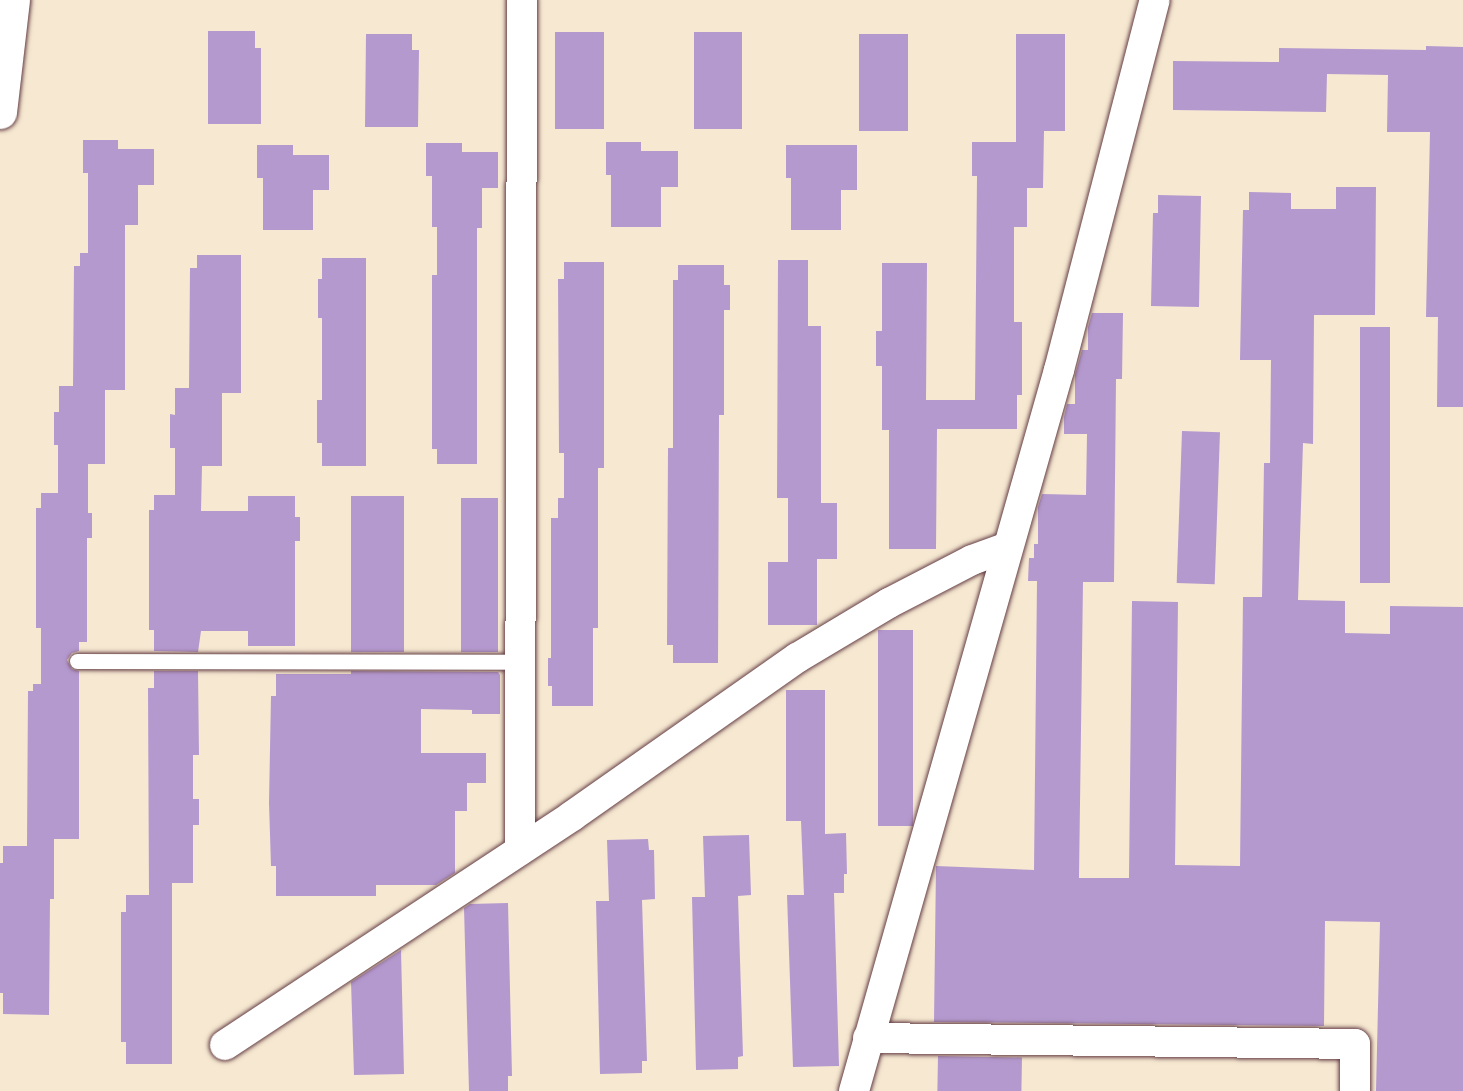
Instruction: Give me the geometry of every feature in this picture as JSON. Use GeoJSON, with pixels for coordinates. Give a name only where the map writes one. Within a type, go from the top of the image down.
{"type":"FeatureCollection","features":[{"type":"Feature","properties":{"kind":"street"},"geometry":{"type":"LineString","coordinates":[[0,112],[13,0]]}},
{"type":"Feature","properties":{"kind":"street"},"geometry":{"type":"LineString","coordinates":[[520,850],[522,0]]}},
{"type":"Feature","properties":{"kind":"street"},"geometry":{"type":"LineString","coordinates":[[854,1091],[1059,370],[1155,0]]}},
{"type":"Feature","properties":{"kind":"street"},"geometry":{"type":"LineString","coordinates":[[225,1045],[520,850],[797,658],[889,603],[972,560],[1008,547]]}},
{"type":"Feature","properties":{"kind":"street"},"geometry":{"type":"LineString","coordinates":[[868,1038],[1355,1044],[1355,1091]]}},
{"type":"Feature","properties":{"kind":"lane"},"geometry":{"type":"LineString","coordinates":[[77,661],[521,662]]}},
{"type":"Feature","properties":{"kind":"building"},"geometry":{"type":"Polygon","coordinates":[[[208,31],[255,31],[255,48],[261,48],[261,124],[208,124],[208,31]]]}},
{"type":"Feature","properties":{"kind":"building"},"geometry":{"type":"Polygon","coordinates":[[[555,32],[604,32],[604,129],[555,129],[555,32]]]}},
{"type":"Feature","properties":{"kind":"building"},"geometry":{"type":"Polygon","coordinates":[[[694,32],[742,32],[742,129],[694,129],[694,32]]]}},
{"type":"Feature","properties":{"kind":"building"},"geometry":{"type":"Polygon","coordinates":[[[366,34],[412,34],[412,50],[419,50],[418,127],[365,127],[366,34]]]}},
{"type":"Feature","properties":{"kind":"building"},"geometry":{"type":"Polygon","coordinates":[[[859,34],[908,34],[908,131],[859,131],[859,34]]]}},
{"type":"Feature","properties":{"kind":"building"},"geometry":{"type":"Polygon","coordinates":[[[1016,34],[1065,34],[1065,131],[1044,131],[1043,188],[1027,188],[1027,227],[1014,227],[1014,322],[1022,322],[1022,395],[1017,395],[1017,429],[937,429],[936,549],[889,549],[889,430],[882,430],[882,366],[876,366],[876,331],[882,331],[882,263],[927,263],[926,400],[975,400],[977,176],[972,176],[972,142],[1016,142],[1016,34]]]}},
{"type":"Feature","properties":{"kind":"building"},"geometry":{"type":"Polygon","coordinates":[[[1426,46],[1463,47],[1463,407],[1437,407],[1438,317],[1426,317],[1430,132],[1387,132],[1388,75],[1327,74],[1326,112],[1173,110],[1173,61],[1279,62],[1279,48],[1426,50],[1426,46]]]}},
{"type":"Feature","properties":{"kind":"building"},"geometry":{"type":"Polygon","coordinates":[[[83,140],[118,140],[118,149],[154,149],[154,185],[138,185],[138,225],[125,225],[125,390],[105,390],[105,464],[88,464],[88,513],[92,513],[92,538],[87,538],[87,642],[79,642],[79,651],[72,653],[67,660],[72,669],[79,671],[79,839],[54,839],[54,899],[50,899],[49,1015],[3,1014],[3,993],[0,993],[0,863],[3,863],[3,846],[27,846],[28,691],[33,691],[33,684],[41,684],[41,628],[36,628],[36,508],[41,508],[41,493],[58,493],[58,445],[54,445],[54,412],[59,412],[59,386],[73,386],[74,266],[80,266],[80,253],[88,253],[88,173],[83,173],[83,140]]]}},
{"type":"Feature","properties":{"kind":"building"},"geometry":{"type":"Polygon","coordinates":[[[606,142],[641,142],[641,151],[678,151],[678,187],[661,187],[661,227],[611,227],[611,175],[606,175],[606,142]]]}},
{"type":"Feature","properties":{"kind":"building"},"geometry":{"type":"Polygon","coordinates":[[[426,143],[462,143],[462,152],[498,152],[498,188],[482,188],[482,228],[477,228],[477,464],[437,464],[437,449],[432,449],[432,275],[437,275],[437,227],[432,227],[432,176],[426,176],[426,143]]]}},
{"type":"Feature","properties":{"kind":"building"},"geometry":{"type":"Polygon","coordinates":[[[257,145],[293,145],[293,155],[329,155],[329,190],[313,190],[313,230],[263,230],[263,178],[257,178],[257,145]]]}},
{"type":"Feature","properties":{"kind":"building"},"geometry":{"type":"Polygon","coordinates":[[[786,145],[857,145],[857,190],[841,190],[841,230],[791,230],[791,178],[786,178],[786,145]]]}},
{"type":"Feature","properties":{"kind":"building"},"geometry":{"type":"Polygon","coordinates":[[[1336,187],[1376,187],[1375,315],[1314,315],[1313,444],[1303,443],[1298,600],[1345,601],[1345,633],[1390,634],[1390,606],[1463,607],[1463,1091],[1376,1091],[1380,922],[1325,921],[1324,1026],[934,1022],[936,866],[1034,870],[1037,581],[1028,581],[1029,558],[1034,558],[1034,544],[1038,544],[1038,507],[1042,494],[1086,495],[1087,434],[1064,434],[1064,417],[1067,404],[1075,404],[1075,375],[1082,350],[1088,350],[1088,327],[1092,313],[1123,313],[1122,379],[1116,379],[1114,582],[1083,582],[1079,878],[1129,878],[1132,601],[1178,602],[1175,865],[1240,866],[1243,597],[1262,597],[1264,463],[1270,463],[1271,360],[1240,360],[1243,210],[1249,210],[1249,192],[1291,193],[1291,209],[1336,209],[1336,187]]]}},
{"type":"Feature","properties":{"kind":"building"},"geometry":{"type":"Polygon","coordinates":[[[1158,195],[1201,196],[1199,307],[1151,306],[1153,213],[1158,213],[1158,195]]]}},
{"type":"Feature","properties":{"kind":"building"},"geometry":{"type":"Polygon","coordinates":[[[197,255],[241,255],[241,393],[222,393],[222,466],[202,466],[201,511],[248,511],[248,496],[295,496],[295,517],[300,517],[300,541],[295,541],[295,646],[248,646],[248,631],[201,631],[198,652],[154,651],[154,630],[149,630],[149,510],[154,510],[154,495],[175,495],[175,448],[170,448],[170,414],[175,415],[175,388],[189,388],[190,268],[197,268],[197,255]]]}},
{"type":"Feature","properties":{"kind":"building"},"geometry":{"type":"Polygon","coordinates":[[[322,258],[366,258],[366,466],[322,466],[322,443],[317,443],[317,400],[322,400],[322,318],[318,318],[318,279],[322,279],[322,258]]]}},
{"type":"Feature","properties":{"kind":"building"},"geometry":{"type":"Polygon","coordinates":[[[778,260],[808,260],[808,326],[821,326],[821,503],[837,503],[837,559],[817,559],[817,625],[768,625],[768,562],[788,562],[788,498],[777,498],[778,260]]]}},
{"type":"Feature","properties":{"kind":"building"},"geometry":{"type":"Polygon","coordinates":[[[564,262],[604,262],[604,468],[598,468],[598,628],[593,628],[593,706],[552,706],[552,686],[548,686],[548,658],[551,658],[551,518],[558,518],[558,498],[564,498],[564,453],[559,453],[558,279],[564,279],[564,262]]]}},
{"type":"Feature","properties":{"kind":"building"},"geometry":{"type":"Polygon","coordinates":[[[678,265],[724,265],[724,285],[730,285],[730,310],[724,310],[724,415],[719,415],[718,663],[673,663],[673,645],[667,645],[668,448],[673,448],[673,280],[678,280],[678,265]]]}},
{"type":"Feature","properties":{"kind":"building"},"geometry":{"type":"Polygon","coordinates":[[[1360,327],[1390,327],[1390,583],[1360,583],[1360,327]]]}},
{"type":"Feature","properties":{"kind":"building"},"geometry":{"type":"Polygon","coordinates":[[[1182,431],[1220,432],[1215,584],[1177,583],[1182,431]]]}},
{"type":"Feature","properties":{"kind":"building"},"geometry":{"type":"Polygon","coordinates":[[[351,496],[404,496],[404,652],[351,652],[351,496]]]}},
{"type":"Feature","properties":{"kind":"building"},"geometry":{"type":"Polygon","coordinates":[[[461,498],[498,498],[498,652],[461,652],[461,498]]]}},
{"type":"Feature","properties":{"kind":"building"},"geometry":{"type":"Polygon","coordinates":[[[878,630],[913,630],[913,826],[878,826],[878,630]]]}},
{"type":"Feature","properties":{"kind":"building"},"geometry":{"type":"Polygon","coordinates":[[[154,671],[198,671],[199,755],[193,755],[193,799],[199,799],[199,825],[193,825],[193,883],[172,883],[172,1064],[126,1064],[126,1042],[121,1042],[121,912],[126,912],[126,895],[149,895],[148,688],[154,688],[154,671]]]}},
{"type":"Feature","properties":{"kind":"building"},"geometry":{"type":"Polygon","coordinates":[[[351,671],[498,672],[500,675],[500,714],[472,714],[472,710],[421,709],[421,753],[486,753],[486,783],[467,783],[467,811],[455,811],[455,873],[436,885],[376,885],[376,896],[276,896],[276,866],[271,866],[269,803],[271,696],[276,696],[276,674],[351,674],[351,671]]]}},
{"type":"Feature","properties":{"kind":"building"},"geometry":{"type":"Polygon","coordinates":[[[786,690],[825,690],[825,834],[846,833],[847,874],[844,874],[844,893],[834,893],[839,1066],[793,1067],[787,895],[804,895],[801,821],[786,821],[786,690]]]}},
{"type":"Feature","properties":{"kind":"building"},"geometry":{"type":"Polygon","coordinates":[[[749,835],[751,895],[738,896],[743,1056],[738,1057],[738,1069],[696,1070],[692,897],[705,897],[703,836],[749,835]]]}},
{"type":"Feature","properties":{"kind":"building"},"geometry":{"type":"Polygon","coordinates":[[[648,839],[649,850],[654,850],[655,899],[642,900],[647,1061],[642,1061],[642,1073],[600,1074],[596,901],[609,901],[607,840],[648,839]]]}},
{"type":"Feature","properties":{"kind":"building"},"geometry":{"type":"Polygon","coordinates":[[[508,903],[512,1076],[508,1076],[508,1091],[469,1091],[464,908],[470,904],[508,903]]]}},
{"type":"Feature","properties":{"kind":"building"},"geometry":{"type":"Polygon","coordinates":[[[401,950],[404,1074],[354,1075],[351,982],[401,950]]]}},
{"type":"Feature","properties":{"kind":"building"},"geometry":{"type":"Polygon","coordinates":[[[938,1056],[1022,1057],[1021,1091],[937,1091],[938,1056]]]}}]}
